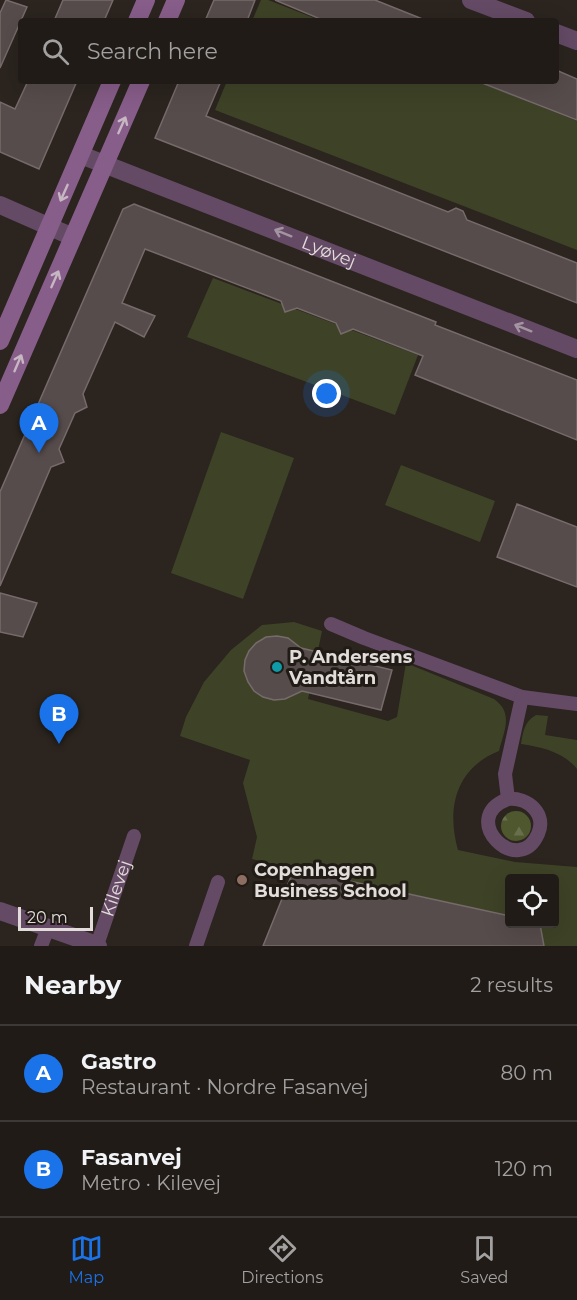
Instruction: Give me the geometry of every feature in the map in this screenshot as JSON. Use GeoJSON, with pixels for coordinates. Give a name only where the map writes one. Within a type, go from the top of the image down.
{"type":"FeatureCollection","features":[{"type":"Feature","properties":{"kind":"street"},"geometry":{"type":"LineString","coordinates":[[138,18],[146,0]]}},
{"type":"Feature","properties":{"kind":"street"},"geometry":{"type":"LineString","coordinates":[[168,18],[176,0]]}},
{"type":"Feature","properties":{"kind":"street"},"geometry":{"type":"LineString","coordinates":[[471,0],[518,18]]}},
{"type":"Feature","properties":{"kind":"street"},"geometry":{"type":"LineString","coordinates":[[559,34],[577,41]]}},
{"type":"Feature","properties":{"kind":"street"},"geometry":{"type":"LineString","coordinates":[[0,341],[111,84]]}},
{"type":"Feature","properties":{"kind":"street"},"geometry":{"type":"LineString","coordinates":[[0,405],[140,84]]}},
{"type":"Feature","properties":{"kind":"street","name":"Lyøvej"},"geometry":{"type":"LineString","coordinates":[[81,155],[577,349]]}},
{"type":"Feature","properties":{"kind":"street"},"geometry":{"type":"LineString","coordinates":[[0,205],[73,237]]}},
{"type":"Feature","properties":{"kind":"street","name":"Kilevej"},"geometry":{"type":"LineString","coordinates":[[0,911],[98,945]]}},
{"type":"Feature","properties":{"kind":"lane"},"geometry":{"type":"LineString","coordinates":[[332,624],[522,697],[577,704]]}},
{"type":"Feature","properties":{"kind":"lane"},"geometry":{"type":"LineString","coordinates":[[508,799],[505,774],[522,697]]}},
{"type":"Feature","properties":{"kind":"lane","name":"Kilevej"},"geometry":{"type":"LineString","coordinates":[[98,945],[134,836]]}},
{"type":"Feature","properties":{"kind":"lane"},"geometry":{"type":"LineString","coordinates":[[196,946],[218,882]]}},
{"type":"Feature","properties":{"kind":"lane"},"geometry":{"type":"LineString","coordinates":[[41,946],[48,928]]}},
{"type":"Feature","properties":{"kind":"green space"},"geometry":{"type":"Polygon","coordinates":[[[261,0],[268,0],[314,18],[253,18],[261,0]]]}},
{"type":"Feature","properties":{"kind":"green space"},"geometry":{"type":"Polygon","coordinates":[[[226,84],[484,84],[577,121],[577,250],[215,110],[226,84]]]}},
{"type":"Feature","properties":{"kind":"green space"},"geometry":{"type":"Polygon","coordinates":[[[213,278],[418,355],[395,415],[187,337],[213,278]]]}},
{"type":"Feature","properties":{"kind":"green space"},"geometry":{"type":"Polygon","coordinates":[[[221,432],[294,458],[243,599],[171,573],[221,432]]]}},
{"type":"Feature","properties":{"kind":"green space"},"geometry":{"type":"Polygon","coordinates":[[[401,465],[495,501],[480,542],[385,505],[401,465]]]}},
{"type":"Feature","properties":{"kind":"green space"},"geometry":{"type":"Polygon","coordinates":[[[294,622],[322,631],[308,699],[388,721],[397,717],[406,663],[494,699],[500,704],[506,716],[506,723],[499,751],[484,758],[473,768],[458,791],[453,819],[458,850],[515,862],[577,867],[577,946],[544,946],[541,928],[559,928],[559,874],[505,874],[505,915],[252,859],[257,837],[243,783],[250,760],[180,736],[186,717],[204,682],[231,650],[262,625],[294,622]]]}},
{"type":"Feature","properties":{"kind":"green space"},"geometry":{"type":"Polygon","coordinates":[[[536,715],[548,716],[545,735],[577,740],[577,769],[559,754],[521,744],[523,731],[536,715]]]}},
{"type":"Feature","properties":{"kind":"green space"},"geometry":{"type":"Polygon","coordinates":[[[516,811],[527,815],[531,826],[527,837],[516,841],[505,837],[501,826],[505,815],[516,811]]]}},
{"type":"Feature","properties":{"kind":"building"},"geometry":{"type":"Polygon","coordinates":[[[6,0],[27,7],[22,18],[18,18],[18,27],[0,68],[0,13],[6,0]]]}},
{"type":"Feature","properties":{"kind":"building"},"geometry":{"type":"Polygon","coordinates":[[[63,0],[113,0],[105,18],[55,18],[63,0]]]}},
{"type":"Feature","properties":{"kind":"building"},"geometry":{"type":"Polygon","coordinates":[[[214,0],[255,0],[248,18],[206,18],[214,0]]]}},
{"type":"Feature","properties":{"kind":"building"},"geometry":{"type":"Polygon","coordinates":[[[275,0],[375,0],[420,18],[318,18],[275,0]]]}},
{"type":"Feature","properties":{"kind":"building"},"geometry":{"type":"Polygon","coordinates":[[[559,71],[577,79],[577,120],[485,84],[559,84],[559,71]]]}},
{"type":"Feature","properties":{"kind":"building"},"geometry":{"type":"Polygon","coordinates":[[[27,84],[76,84],[39,169],[0,152],[0,102],[15,109],[27,84]]]}},
{"type":"Feature","properties":{"kind":"building"},"geometry":{"type":"Polygon","coordinates":[[[178,84],[220,84],[206,116],[448,212],[456,208],[463,211],[467,220],[577,263],[577,303],[155,138],[178,84]]]}},
{"type":"Feature","properties":{"kind":"building"},"geometry":{"type":"Polygon","coordinates":[[[134,204],[436,322],[435,325],[577,380],[577,440],[415,375],[423,356],[353,329],[341,334],[336,323],[297,308],[285,312],[281,301],[145,249],[122,303],[155,316],[144,337],[115,322],[83,394],[87,407],[75,413],[59,449],[64,462],[51,467],[0,586],[0,492],[123,209],[134,204]]]}},
{"type":"Feature","properties":{"kind":"building"},"geometry":{"type":"Polygon","coordinates":[[[517,504],[577,527],[577,587],[497,557],[517,504]]]}},
{"type":"Feature","properties":{"kind":"building"},"geometry":{"type":"Polygon","coordinates":[[[0,593],[37,603],[23,637],[0,632],[0,593]]]}},
{"type":"Feature","properties":{"kind":"building"},"geometry":{"type":"Polygon","coordinates":[[[266,637],[288,638],[301,648],[392,670],[381,710],[302,691],[285,699],[274,700],[254,691],[244,671],[245,660],[256,643],[266,637]]]}},
{"type":"Feature","properties":{"kind":"building"},"geometry":{"type":"Polygon","coordinates":[[[294,869],[505,915],[505,928],[541,928],[544,946],[263,946],[294,869]]]}},
{"type":"Feature","properties":{"kind":"place","name":"Gastro"},"geometry":{"type":"Point","coordinates":[39,453]}},
{"type":"Feature","properties":{"kind":"place","name":"P. Andersens Vandtårn"},"geometry":{"type":"Point","coordinates":[277,667]}},
{"type":"Feature","properties":{"kind":"place","name":"Fasanvej"},"geometry":{"type":"Point","coordinates":[59,744]}},
{"type":"Feature","properties":{"kind":"place","name":"Copenhagen Business School"},"geometry":{"type":"Point","coordinates":[242,880]}}]}
